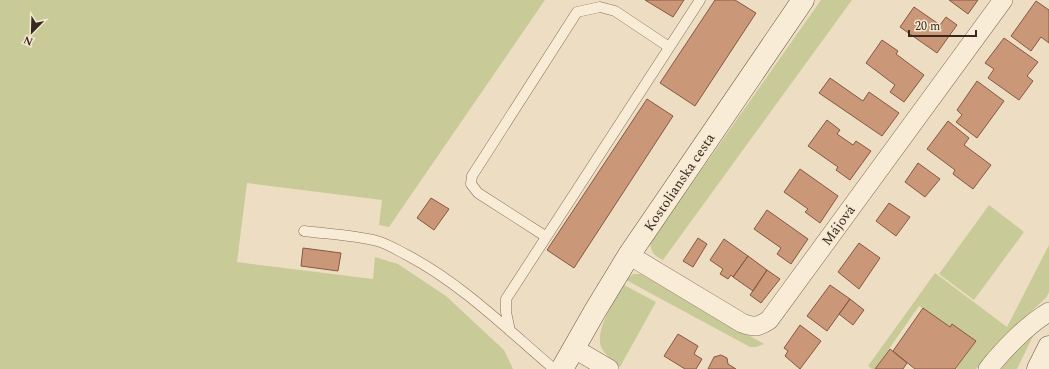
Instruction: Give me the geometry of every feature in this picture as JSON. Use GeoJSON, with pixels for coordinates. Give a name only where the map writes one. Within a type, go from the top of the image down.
{"type":"FeatureCollection","features":[{"type":"Feature","properties":{"kind":"street","name":"Kostolianska cesta"},"geometry":{"type":"LineString","coordinates":[[562,369],[629,255],[803,0]]}},
{"type":"Feature","properties":{"kind":"street","name":"Májová"},"geometry":{"type":"LineString","coordinates":[[629,255],[742,323],[752,327],[762,325],[769,320],[1003,0]]}},
{"type":"Feature","properties":{"kind":"street"},"geometry":{"type":"LineString","coordinates":[[988,369],[1029,326],[1039,317],[1049,312]]}},
{"type":"Feature","properties":{"kind":"street"},"geometry":{"type":"LineString","coordinates":[[1038,369],[1049,347]]}},
{"type":"Feature","properties":{"kind":"street"},"geometry":{"type":"LineString","coordinates":[[573,348],[609,369]]}},
{"type":"Feature","properties":{"kind":"lane"},"geometry":{"type":"LineString","coordinates":[[510,331],[506,312],[506,299],[700,0]]}},
{"type":"Feature","properties":{"kind":"lane"},"geometry":{"type":"LineString","coordinates":[[546,236],[478,193],[471,184],[472,176],[577,12],[600,8],[615,11],[669,47]]}},
{"type":"Feature","properties":{"kind":"lane"},"geometry":{"type":"LineString","coordinates":[[304,231],[360,238],[388,245],[424,264],[459,288],[554,369]]}},
{"type":"Feature","properties":{"kind":"green space"},"geometry":{"type":"Polygon","coordinates":[[[0,0],[545,0],[389,227],[379,225],[382,200],[247,183],[237,262],[373,279],[375,257],[398,264],[446,296],[504,350],[513,369],[0,369],[0,0]]]}},
{"type":"Feature","properties":{"kind":"green space"},"geometry":{"type":"Polygon","coordinates":[[[821,0],[852,0],[663,260],[658,257],[652,252],[650,243],[821,0]]]}},
{"type":"Feature","properties":{"kind":"green space"},"geometry":{"type":"Polygon","coordinates":[[[989,205],[1024,232],[974,300],[939,274],[989,205]]]}},
{"type":"Feature","properties":{"kind":"green space"},"geometry":{"type":"Polygon","coordinates":[[[1049,245],[1049,292],[1046,298],[1008,332],[976,369],[956,369],[976,341],[950,327],[919,306],[875,369],[868,366],[935,273],[1007,327],[1049,245]]]}},
{"type":"Feature","properties":{"kind":"green space"},"geometry":{"type":"Polygon","coordinates":[[[633,274],[641,274],[764,344],[756,347],[750,347],[626,280],[633,274]]]}},
{"type":"Feature","properties":{"kind":"green space"},"geometry":{"type":"Polygon","coordinates":[[[624,285],[656,302],[620,367],[610,359],[602,349],[600,334],[606,316],[624,285]]]}},
{"type":"Feature","properties":{"kind":"green space"},"geometry":{"type":"Polygon","coordinates":[[[1035,332],[1017,369],[997,369],[1035,332]]]}},
{"type":"Feature","properties":{"kind":"building"},"geometry":{"type":"Polygon","coordinates":[[[645,0],[684,0],[673,17],[645,0]]]}},
{"type":"Feature","properties":{"kind":"building"},"geometry":{"type":"Polygon","coordinates":[[[715,0],[735,0],[756,13],[695,106],[660,83],[715,0]]]}},
{"type":"Feature","properties":{"kind":"building"},"geometry":{"type":"Polygon","coordinates":[[[949,0],[978,0],[968,14],[949,0]]]}},
{"type":"Feature","properties":{"kind":"building"},"geometry":{"type":"Polygon","coordinates":[[[1036,1],[1049,10],[1049,43],[1041,37],[1031,51],[1011,36],[1036,1]]]}},
{"type":"Feature","properties":{"kind":"building"},"geometry":{"type":"Polygon","coordinates":[[[914,7],[940,25],[946,17],[957,25],[937,53],[900,27],[914,7]]]}},
{"type":"Feature","properties":{"kind":"building"},"geometry":{"type":"Polygon","coordinates":[[[1004,38],[1038,62],[1027,76],[1033,81],[1019,100],[988,78],[994,69],[985,63],[1004,38]]]}},
{"type":"Feature","properties":{"kind":"building"},"geometry":{"type":"Polygon","coordinates":[[[882,40],[898,51],[896,54],[924,75],[904,102],[890,92],[895,85],[866,63],[882,40]]]}},
{"type":"Feature","properties":{"kind":"building"},"geometry":{"type":"Polygon","coordinates":[[[830,78],[863,101],[869,92],[899,113],[882,136],[819,93],[830,78]]]}},
{"type":"Feature","properties":{"kind":"building"},"geometry":{"type":"Polygon","coordinates":[[[977,81],[1004,101],[977,138],[956,122],[962,115],[957,110],[977,81]]]}},
{"type":"Feature","properties":{"kind":"building"},"geometry":{"type":"Polygon","coordinates":[[[647,99],[673,116],[574,268],[547,250],[647,99]]]}},
{"type":"Feature","properties":{"kind":"building"},"geometry":{"type":"Polygon","coordinates":[[[827,120],[840,130],[837,134],[853,145],[856,141],[871,151],[850,180],[836,170],[838,167],[808,146],[827,120]]]}},
{"type":"Feature","properties":{"kind":"building"},"geometry":{"type":"Polygon","coordinates":[[[948,121],[969,138],[964,145],[991,165],[973,189],[953,174],[955,170],[927,149],[948,121]]]}},
{"type":"Feature","properties":{"kind":"building"},"geometry":{"type":"Polygon","coordinates":[[[918,163],[940,179],[925,197],[905,182],[918,163]]]}},
{"type":"Feature","properties":{"kind":"building"},"geometry":{"type":"Polygon","coordinates":[[[800,169],[838,196],[820,223],[805,212],[808,209],[784,192],[800,169]]]}},
{"type":"Feature","properties":{"kind":"building"},"geometry":{"type":"Polygon","coordinates":[[[431,198],[449,209],[434,230],[417,218],[431,198]]]}},
{"type":"Feature","properties":{"kind":"building"},"geometry":{"type":"Polygon","coordinates":[[[889,203],[910,217],[896,236],[876,221],[889,203]]]}},
{"type":"Feature","properties":{"kind":"building"},"geometry":{"type":"Polygon","coordinates":[[[767,210],[808,239],[791,264],[777,254],[781,248],[754,229],[767,210]]]}},
{"type":"Feature","properties":{"kind":"building"},"geometry":{"type":"Polygon","coordinates":[[[698,238],[707,244],[693,267],[683,261],[698,238]]]}},
{"type":"Feature","properties":{"kind":"building"},"geometry":{"type":"Polygon","coordinates":[[[724,239],[748,256],[733,277],[731,275],[728,279],[720,274],[723,269],[710,260],[724,239]]]}},
{"type":"Feature","properties":{"kind":"building"},"geometry":{"type":"Polygon","coordinates":[[[859,243],[880,258],[859,289],[838,272],[859,243]]]}},
{"type":"Feature","properties":{"kind":"building"},"geometry":{"type":"Polygon","coordinates":[[[303,248],[341,253],[338,271],[301,266],[303,248]]]}},
{"type":"Feature","properties":{"kind":"building"},"geometry":{"type":"Polygon","coordinates":[[[748,256],[767,270],[753,291],[733,277],[748,256]]]}},
{"type":"Feature","properties":{"kind":"building"},"geometry":{"type":"Polygon","coordinates":[[[767,270],[780,279],[761,303],[750,295],[767,270]]]}},
{"type":"Feature","properties":{"kind":"building"},"geometry":{"type":"Polygon","coordinates":[[[830,285],[850,299],[827,331],[807,316],[830,285]]]}},
{"type":"Feature","properties":{"kind":"building"},"geometry":{"type":"Polygon","coordinates":[[[850,299],[864,310],[853,325],[839,314],[850,299]]]}},
{"type":"Feature","properties":{"kind":"building"},"geometry":{"type":"Polygon","coordinates":[[[923,308],[950,327],[952,324],[976,341],[955,369],[915,369],[893,351],[923,308]]]}},
{"type":"Feature","properties":{"kind":"building"},"geometry":{"type":"Polygon","coordinates":[[[800,325],[821,341],[800,369],[785,356],[788,351],[784,348],[800,325]]]}},
{"type":"Feature","properties":{"kind":"building"},"geometry":{"type":"Polygon","coordinates":[[[678,334],[698,346],[694,354],[702,359],[696,369],[685,369],[664,356],[678,334]]]}},
{"type":"Feature","properties":{"kind":"building"},"geometry":{"type":"Polygon","coordinates":[[[890,349],[907,363],[903,369],[875,369],[890,349]]]}},
{"type":"Feature","properties":{"kind":"building"},"geometry":{"type":"Polygon","coordinates":[[[721,355],[727,358],[728,364],[736,369],[708,369],[714,357],[721,355]]]}}]}
